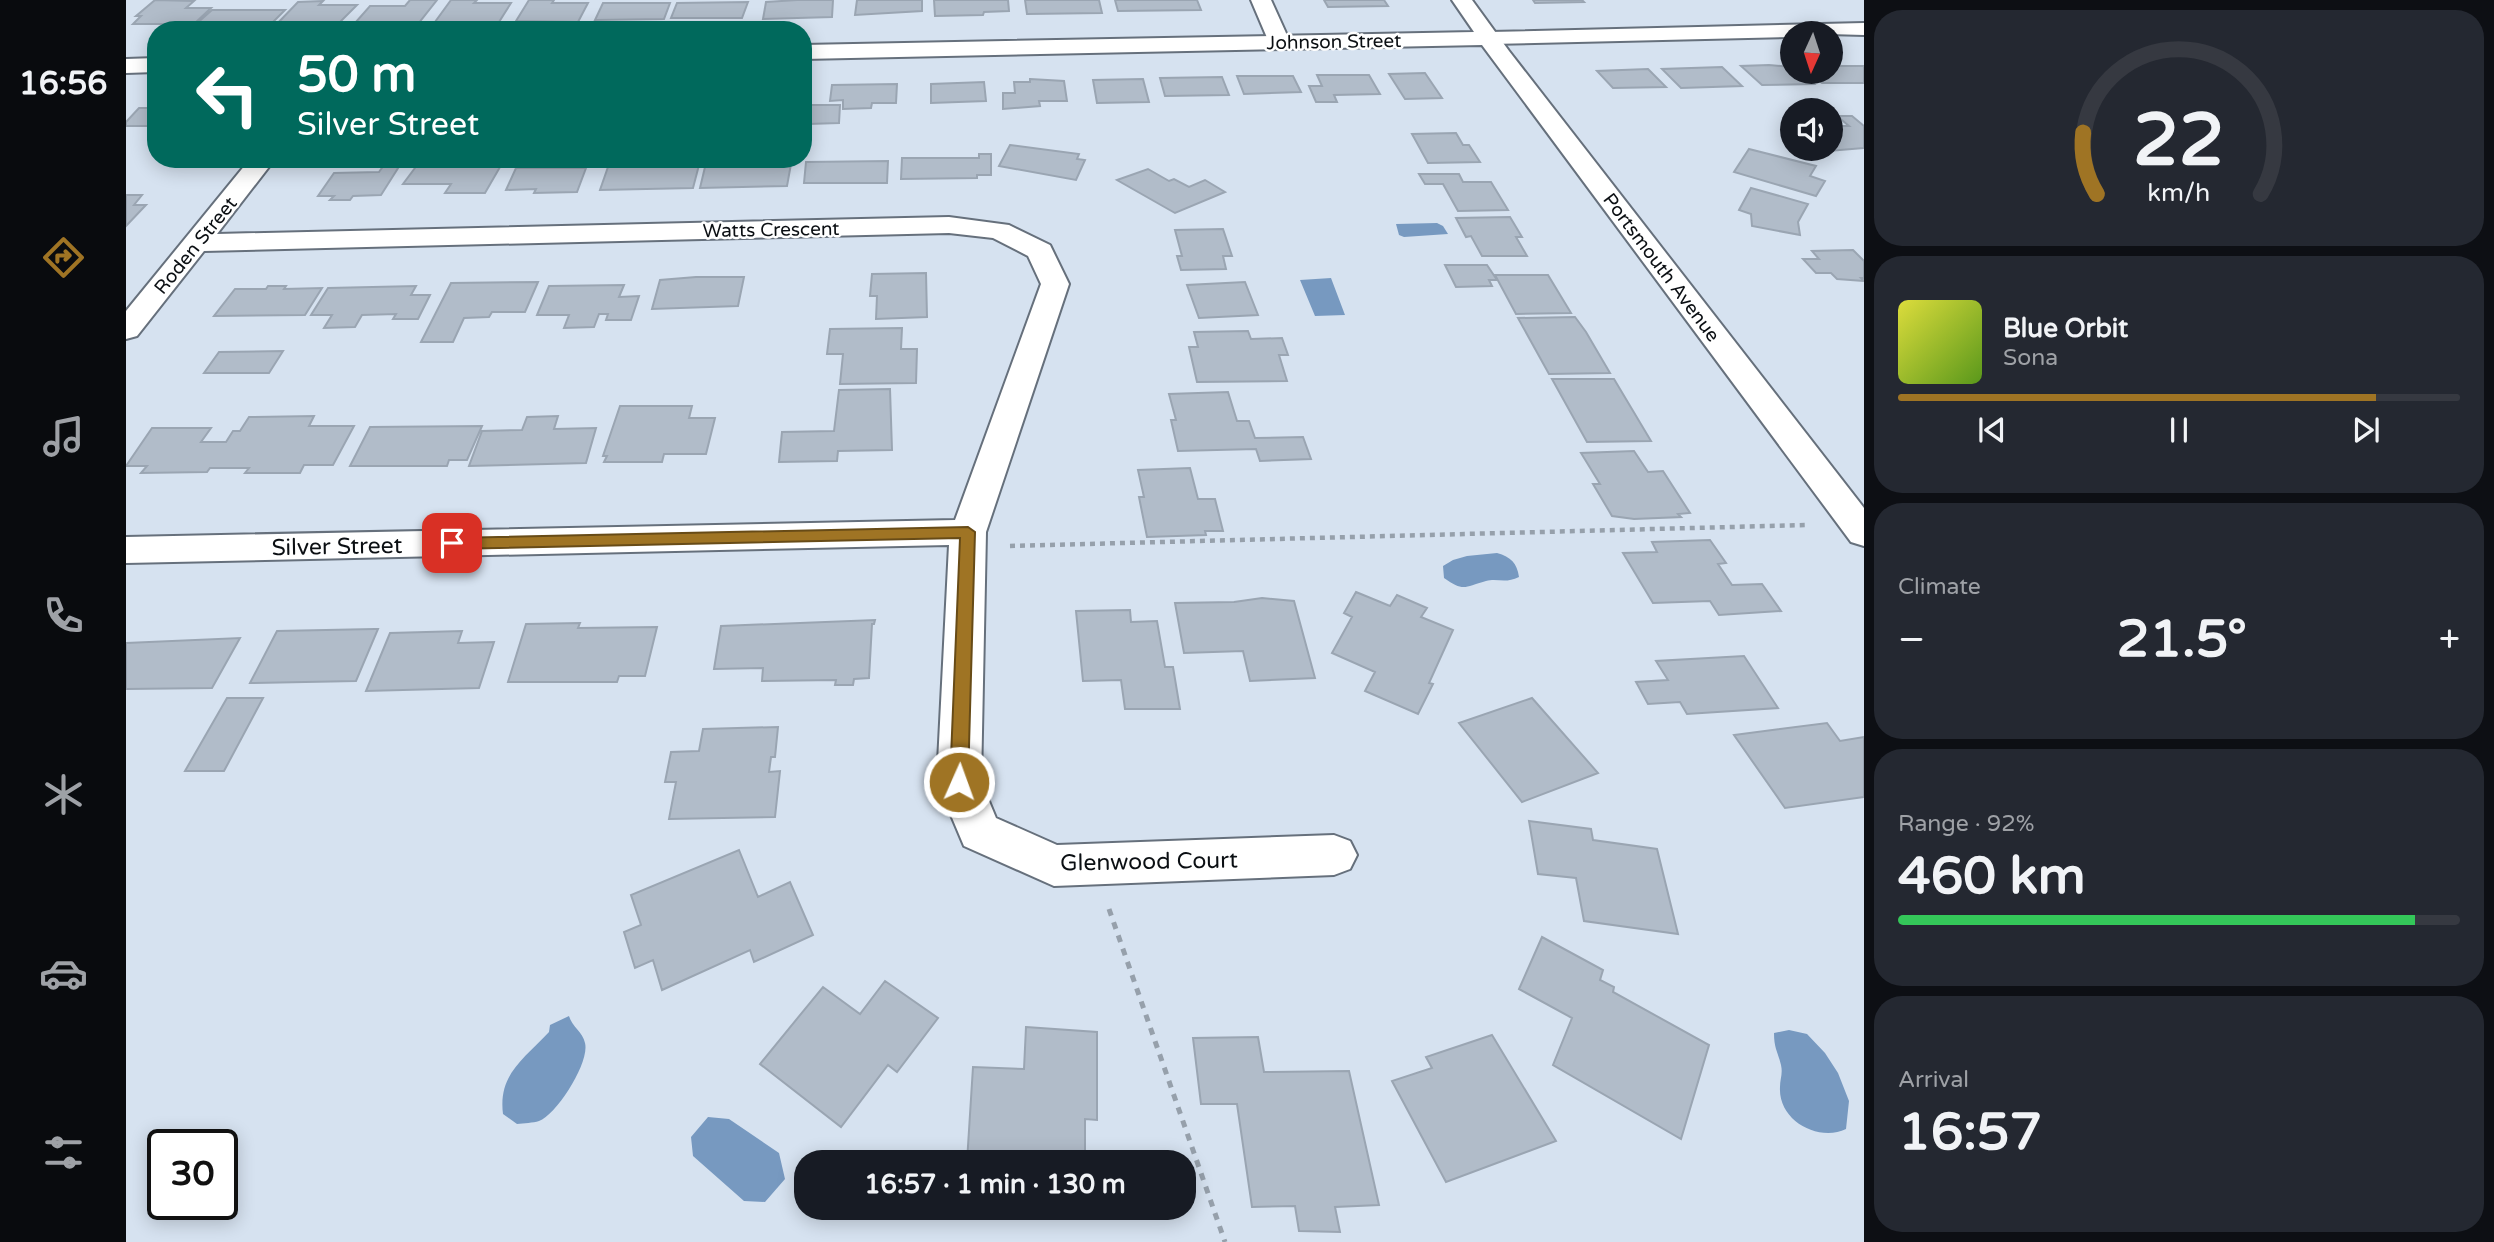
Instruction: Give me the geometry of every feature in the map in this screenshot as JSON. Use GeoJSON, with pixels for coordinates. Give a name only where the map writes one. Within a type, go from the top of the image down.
{"type":"FeatureCollection","features":[{"type":"Feature","properties":{"kind":"street"},"geometry":{"type":"LineString","coordinates":[[1261,0],[1279,42]]}},
{"type":"Feature","properties":{"kind":"street","name":"Portsmouth Avenue"},"geometry":{"type":"LineString","coordinates":[[1462,0],[1860,528]]}},
{"type":"Feature","properties":{"kind":"street","name":"Johnson Street"},"geometry":{"type":"LineString","coordinates":[[812,52],[1864,29]]}},
{"type":"Feature","properties":{"kind":"street"},"geometry":{"type":"LineString","coordinates":[[126,66],[147,65]]}},
{"type":"Feature","properties":{"kind":"street","name":"Roden Street"},"geometry":{"type":"LineString","coordinates":[[126,330],[256,168]]}},
{"type":"Feature","properties":{"kind":"street","name":"Watts Crescent"},"geometry":{"type":"LineString","coordinates":[[197,243],[949,225],[999,231],[1040,251],[1055,284],[967,540]]}},
{"type":"Feature","properties":{"kind":"street","name":"Silver Street"},"geometry":{"type":"LineString","coordinates":[[126,550],[967,540]]}},
{"type":"Feature","properties":{"kind":"street","name":"Glenwood Court"},"geometry":{"type":"LineString","coordinates":[[967,540],[959,782],[980,832],[1054,866],[1334,855]]}},
{"type":"Feature","properties":{"kind":"path"},"geometry":{"type":"LineString","coordinates":[[967,540],[1860,528]]}},
{"type":"Feature","properties":{"kind":"path"},"geometry":{"type":"LineString","coordinates":[[1093,864],[1225,1242]]}},
{"type":"Feature","properties":{"kind":"water"},"geometry":{"type":"Polygon","coordinates":[[[1437,223],[1443,226],[1448,234],[1404,237],[1399,235],[1396,224],[1437,223]]]}},
{"type":"Feature","properties":{"kind":"water"},"geometry":{"type":"Polygon","coordinates":[[[1331,278],[1345,315],[1315,316],[1300,280],[1331,278]]]}},
{"type":"Feature","properties":{"kind":"water"},"geometry":{"type":"Polygon","coordinates":[[[1497,553],[1512,561],[1519,577],[1464,587],[1444,578],[1443,566],[1453,560],[1497,553]]]}},
{"type":"Feature","properties":{"kind":"water"},"geometry":{"type":"Polygon","coordinates":[[[569,1016],[585,1043],[585,1052],[577,1074],[563,1098],[546,1116],[537,1122],[517,1124],[503,1114],[505,1088],[509,1078],[522,1059],[549,1032],[550,1025],[569,1016]]]}},
{"type":"Feature","properties":{"kind":"water"},"geometry":{"type":"Polygon","coordinates":[[[1789,1030],[1807,1034],[1825,1053],[1838,1073],[1849,1101],[1846,1129],[1824,1133],[1813,1130],[1802,1126],[1786,1110],[1781,1099],[1782,1068],[1775,1047],[1774,1033],[1789,1030]]]}},
{"type":"Feature","properties":{"kind":"water"},"geometry":{"type":"Polygon","coordinates":[[[708,1117],[729,1119],[779,1153],[785,1179],[765,1202],[744,1201],[693,1156],[691,1137],[708,1117]]]}},
{"type":"Feature","properties":{"kind":"building"},"geometry":{"type":"Polygon","coordinates":[[[155,0],[194,1],[186,8],[211,8],[197,21],[147,21],[147,24],[133,24],[141,16],[136,16],[155,0]]]}},
{"type":"Feature","properties":{"kind":"building"},"geometry":{"type":"Polygon","coordinates":[[[410,0],[437,0],[420,21],[357,21],[370,6],[405,6],[410,0]]]}},
{"type":"Feature","properties":{"kind":"building"},"geometry":{"type":"Polygon","coordinates":[[[451,0],[511,3],[500,21],[436,21],[451,0]]]}},
{"type":"Feature","properties":{"kind":"building"},"geometry":{"type":"Polygon","coordinates":[[[529,0],[588,3],[579,21],[516,21],[529,0]]]}},
{"type":"Feature","properties":{"kind":"building"},"geometry":{"type":"Polygon","coordinates":[[[833,0],[832,17],[763,19],[766,2],[833,0]]]}},
{"type":"Feature","properties":{"kind":"building"},"geometry":{"type":"Polygon","coordinates":[[[857,0],[922,0],[922,11],[855,15],[857,0]]]}},
{"type":"Feature","properties":{"kind":"building"},"geometry":{"type":"Polygon","coordinates":[[[934,0],[1008,0],[1009,11],[984,12],[983,15],[935,16],[934,0]]]}},
{"type":"Feature","properties":{"kind":"building"},"geometry":{"type":"Polygon","coordinates":[[[1025,0],[1099,0],[1102,13],[1027,14],[1025,0]]]}},
{"type":"Feature","properties":{"kind":"building"},"geometry":{"type":"Polygon","coordinates":[[[1115,0],[1197,0],[1201,10],[1118,11],[1115,0]]]}},
{"type":"Feature","properties":{"kind":"building"},"geometry":{"type":"Polygon","coordinates":[[[1324,0],[1384,0],[1388,6],[1328,7],[1324,0]]]}},
{"type":"Feature","properties":{"kind":"building"},"geometry":{"type":"Polygon","coordinates":[[[1533,0],[1582,0],[1584,2],[1535,3],[1533,0]]]}},
{"type":"Feature","properties":{"kind":"building"},"geometry":{"type":"Polygon","coordinates":[[[323,1],[319,5],[357,5],[341,21],[280,21],[298,2],[323,1]]]}},
{"type":"Feature","properties":{"kind":"building"},"geometry":{"type":"Polygon","coordinates":[[[748,2],[742,18],[671,18],[677,3],[748,2]]]}},
{"type":"Feature","properties":{"kind":"building"},"geometry":{"type":"Polygon","coordinates":[[[603,3],[670,3],[664,19],[595,20],[603,3]]]}},
{"type":"Feature","properties":{"kind":"building"},"geometry":{"type":"Polygon","coordinates":[[[212,10],[285,10],[274,21],[200,21],[212,10]]]}},
{"type":"Feature","properties":{"kind":"building"},"geometry":{"type":"Polygon","coordinates":[[[1741,66],[1780,66],[1780,84],[1814,84],[1762,85],[1741,66]]]}},
{"type":"Feature","properties":{"kind":"building"},"geometry":{"type":"Polygon","coordinates":[[[1843,66],[1864,66],[1864,83],[1843,83],[1843,66]]]}},
{"type":"Feature","properties":{"kind":"building"},"geometry":{"type":"Polygon","coordinates":[[[1722,67],[1742,86],[1681,88],[1662,69],[1722,67]]]}},
{"type":"Feature","properties":{"kind":"building"},"geometry":{"type":"Polygon","coordinates":[[[1648,69],[1666,87],[1613,88],[1597,71],[1648,69]]]}},
{"type":"Feature","properties":{"kind":"building"},"geometry":{"type":"Polygon","coordinates":[[[1425,73],[1442,98],[1405,99],[1389,74],[1425,73]]]}},
{"type":"Feature","properties":{"kind":"building"},"geometry":{"type":"Polygon","coordinates":[[[1317,75],[1369,75],[1380,94],[1334,95],[1337,102],[1316,102],[1309,86],[1322,86],[1317,75]]]}},
{"type":"Feature","properties":{"kind":"building"},"geometry":{"type":"Polygon","coordinates":[[[1237,76],[1293,76],[1301,92],[1244,94],[1237,76]]]}},
{"type":"Feature","properties":{"kind":"building"},"geometry":{"type":"Polygon","coordinates":[[[1222,77],[1229,95],[1165,96],[1160,78],[1222,77]]]}},
{"type":"Feature","properties":{"kind":"building"},"geometry":{"type":"Polygon","coordinates":[[[1030,79],[1064,81],[1067,101],[1039,101],[1040,106],[1003,109],[1003,93],[1015,93],[1014,82],[1030,82],[1030,79]]]}},
{"type":"Feature","properties":{"kind":"building"},"geometry":{"type":"Polygon","coordinates":[[[1143,79],[1149,102],[1097,103],[1093,80],[1143,79]]]}},
{"type":"Feature","properties":{"kind":"building"},"geometry":{"type":"Polygon","coordinates":[[[984,82],[986,101],[931,103],[931,84],[984,82]]]}},
{"type":"Feature","properties":{"kind":"building"},"geometry":{"type":"Polygon","coordinates":[[[897,84],[896,103],[872,103],[871,108],[843,109],[843,100],[830,101],[832,85],[897,84]]]}},
{"type":"Feature","properties":{"kind":"building"},"geometry":{"type":"Polygon","coordinates":[[[812,105],[840,105],[839,123],[812,124],[812,105]]]}},
{"type":"Feature","properties":{"kind":"building"},"geometry":{"type":"Polygon","coordinates":[[[139,108],[147,108],[147,126],[126,126],[126,122],[139,108]]]}},
{"type":"Feature","properties":{"kind":"building"},"geometry":{"type":"Polygon","coordinates":[[[1843,116],[1852,116],[1864,126],[1864,148],[1843,150],[1843,126],[1849,126],[1843,121],[1843,116]]]}},
{"type":"Feature","properties":{"kind":"building"},"geometry":{"type":"Polygon","coordinates":[[[1456,133],[1463,145],[1469,145],[1480,162],[1428,163],[1412,134],[1456,133]]]}},
{"type":"Feature","properties":{"kind":"building"},"geometry":{"type":"Polygon","coordinates":[[[1010,145],[1079,154],[1077,159],[1085,160],[1076,180],[999,166],[1010,145]]]}},
{"type":"Feature","properties":{"kind":"building"},"geometry":{"type":"Polygon","coordinates":[[[1749,149],[1780,157],[1780,161],[1796,161],[1816,166],[1810,176],[1825,181],[1816,196],[1734,172],[1749,149]]]}},
{"type":"Feature","properties":{"kind":"building"},"geometry":{"type":"Polygon","coordinates":[[[979,154],[991,154],[991,175],[977,175],[977,178],[901,179],[902,158],[979,158],[979,154]]]}},
{"type":"Feature","properties":{"kind":"building"},"geometry":{"type":"Polygon","coordinates":[[[888,161],[887,183],[804,183],[805,168],[812,168],[812,162],[888,161]]]}},
{"type":"Feature","properties":{"kind":"building"},"geometry":{"type":"Polygon","coordinates":[[[382,168],[398,168],[381,195],[353,196],[350,200],[330,200],[334,196],[318,196],[334,173],[379,172],[382,168]]]}},
{"type":"Feature","properties":{"kind":"building"},"geometry":{"type":"Polygon","coordinates":[[[415,168],[499,168],[485,193],[445,193],[451,184],[403,184],[415,168]]]}},
{"type":"Feature","properties":{"kind":"building"},"geometry":{"type":"Polygon","coordinates":[[[516,168],[586,168],[577,192],[534,193],[536,189],[506,190],[516,168]]]}},
{"type":"Feature","properties":{"kind":"building"},"geometry":{"type":"Polygon","coordinates":[[[608,168],[698,168],[693,188],[600,190],[608,168]]]}},
{"type":"Feature","properties":{"kind":"building"},"geometry":{"type":"Polygon","coordinates":[[[705,168],[790,168],[787,186],[700,188],[705,168]]]}},
{"type":"Feature","properties":{"kind":"building"},"geometry":{"type":"Polygon","coordinates":[[[1148,169],[1169,181],[1174,179],[1189,187],[1205,180],[1225,192],[1175,213],[1117,180],[1148,169]]]}},
{"type":"Feature","properties":{"kind":"building"},"geometry":{"type":"Polygon","coordinates":[[[1419,174],[1459,174],[1463,182],[1491,182],[1508,210],[1458,211],[1443,184],[1425,184],[1419,174]]]}},
{"type":"Feature","properties":{"kind":"building"},"geometry":{"type":"Polygon","coordinates":[[[1751,188],[1808,204],[1798,222],[1800,235],[1752,226],[1751,214],[1739,210],[1751,188]]]}},
{"type":"Feature","properties":{"kind":"building"},"geometry":{"type":"Polygon","coordinates":[[[126,195],[142,195],[134,205],[146,205],[126,226],[126,195]]]}},
{"type":"Feature","properties":{"kind":"building"},"geometry":{"type":"Polygon","coordinates":[[[1510,217],[1522,237],[1516,237],[1527,256],[1482,256],[1471,236],[1466,237],[1456,218],[1510,217]]]}},
{"type":"Feature","properties":{"kind":"building"},"geometry":{"type":"Polygon","coordinates":[[[1223,229],[1232,256],[1223,256],[1226,269],[1181,270],[1177,256],[1182,256],[1175,230],[1223,229]]]}},
{"type":"Feature","properties":{"kind":"building"},"geometry":{"type":"Polygon","coordinates":[[[1853,250],[1864,261],[1864,278],[1861,278],[1864,281],[1837,279],[1831,273],[1816,273],[1803,259],[1819,259],[1812,251],[1853,250]]]}},
{"type":"Feature","properties":{"kind":"building"},"geometry":{"type":"Polygon","coordinates":[[[1445,265],[1487,265],[1497,280],[1489,280],[1492,286],[1456,287],[1445,265]]]}},
{"type":"Feature","properties":{"kind":"building"},"geometry":{"type":"Polygon","coordinates":[[[926,273],[927,317],[876,319],[877,296],[870,296],[872,274],[926,273]]]}},
{"type":"Feature","properties":{"kind":"building"},"geometry":{"type":"Polygon","coordinates":[[[1495,275],[1548,275],[1571,313],[1516,314],[1495,275]]]}},
{"type":"Feature","properties":{"kind":"building"},"geometry":{"type":"Polygon","coordinates":[[[744,277],[738,306],[652,309],[660,280],[744,277]]]}},
{"type":"Feature","properties":{"kind":"building"},"geometry":{"type":"Polygon","coordinates":[[[538,282],[525,312],[492,312],[489,317],[464,318],[453,342],[421,342],[451,283],[538,282]]]}},
{"type":"Feature","properties":{"kind":"building"},"geometry":{"type":"Polygon","coordinates":[[[1245,282],[1258,315],[1199,318],[1187,285],[1245,282]]]}},
{"type":"Feature","properties":{"kind":"building"},"geometry":{"type":"Polygon","coordinates":[[[624,285],[619,297],[639,296],[631,320],[606,320],[608,314],[599,314],[594,327],[564,328],[569,315],[537,315],[549,286],[624,285]]]}},
{"type":"Feature","properties":{"kind":"building"},"geometry":{"type":"Polygon","coordinates":[[[268,286],[286,286],[284,289],[322,288],[305,315],[214,316],[235,289],[266,289],[268,286]]]}},
{"type":"Feature","properties":{"kind":"building"},"geometry":{"type":"Polygon","coordinates":[[[416,286],[411,295],[430,295],[418,319],[393,319],[396,314],[362,315],[355,327],[324,328],[332,315],[311,315],[328,288],[416,286]]]}},
{"type":"Feature","properties":{"kind":"building"},"geometry":{"type":"Polygon","coordinates":[[[1575,317],[1610,373],[1549,374],[1518,318],[1575,317]]]}},
{"type":"Feature","properties":{"kind":"building"},"geometry":{"type":"Polygon","coordinates":[[[902,328],[901,349],[917,349],[916,383],[840,384],[843,354],[827,354],[830,329],[902,328]]]}},
{"type":"Feature","properties":{"kind":"building"},"geometry":{"type":"Polygon","coordinates":[[[1248,331],[1251,339],[1282,338],[1288,355],[1279,355],[1287,381],[1197,382],[1189,347],[1198,347],[1194,332],[1248,331]]]}},
{"type":"Feature","properties":{"kind":"building"},"geometry":{"type":"Polygon","coordinates":[[[283,351],[269,373],[204,373],[219,352],[283,351]]]}},
{"type":"Feature","properties":{"kind":"building"},"geometry":{"type":"Polygon","coordinates":[[[1552,379],[1614,379],[1651,441],[1587,442],[1552,379]]]}},
{"type":"Feature","properties":{"kind":"building"},"geometry":{"type":"Polygon","coordinates":[[[890,389],[892,450],[838,451],[837,461],[779,462],[782,432],[834,431],[839,390],[890,389]]]}},
{"type":"Feature","properties":{"kind":"building"},"geometry":{"type":"Polygon","coordinates":[[[1228,392],[1237,421],[1249,421],[1255,438],[1303,437],[1311,459],[1260,461],[1256,449],[1178,451],[1171,420],[1176,420],[1169,394],[1228,392]]]}},
{"type":"Feature","properties":{"kind":"building"},"geometry":{"type":"Polygon","coordinates":[[[620,406],[692,406],[689,418],[715,418],[706,454],[664,454],[662,462],[604,462],[607,456],[603,456],[620,406]]]}},
{"type":"Feature","properties":{"kind":"building"},"geometry":{"type":"Polygon","coordinates":[[[314,416],[309,426],[354,426],[333,465],[304,465],[300,473],[245,473],[249,468],[210,468],[207,472],[141,473],[147,466],[126,466],[152,428],[211,428],[201,442],[226,442],[233,431],[240,431],[249,417],[314,416]]]}},
{"type":"Feature","properties":{"kind":"building"},"geometry":{"type":"Polygon","coordinates":[[[558,416],[554,429],[596,428],[586,463],[469,466],[482,431],[522,430],[527,417],[558,416]]]}},
{"type":"Feature","properties":{"kind":"building"},"geometry":{"type":"Polygon","coordinates":[[[482,426],[467,460],[449,460],[447,466],[350,466],[370,427],[482,426]]]}},
{"type":"Feature","properties":{"kind":"building"},"geometry":{"type":"Polygon","coordinates":[[[1634,451],[1648,472],[1663,471],[1690,513],[1678,514],[1681,517],[1634,519],[1612,516],[1593,484],[1600,484],[1581,453],[1634,451]]]}},
{"type":"Feature","properties":{"kind":"building"},"geometry":{"type":"Polygon","coordinates":[[[1190,468],[1198,499],[1215,499],[1223,531],[1205,531],[1206,535],[1147,537],[1139,497],[1144,497],[1138,470],[1190,468]]]}},
{"type":"Feature","properties":{"kind":"building"},"geometry":{"type":"Polygon","coordinates":[[[1710,540],[1726,563],[1718,564],[1732,585],[1762,584],[1781,611],[1719,615],[1710,601],[1653,603],[1623,553],[1657,552],[1652,542],[1710,540]]]}},
{"type":"Feature","properties":{"kind":"building"},"geometry":{"type":"Polygon","coordinates":[[[1356,592],[1390,606],[1397,595],[1427,608],[1421,617],[1453,630],[1429,683],[1433,684],[1418,714],[1365,691],[1375,672],[1332,653],[1352,617],[1344,613],[1356,592]]]}},
{"type":"Feature","properties":{"kind":"building"},"geometry":{"type":"Polygon","coordinates":[[[1262,598],[1294,601],[1315,678],[1250,681],[1243,651],[1184,653],[1175,603],[1234,602],[1262,598]]]}},
{"type":"Feature","properties":{"kind":"building"},"geometry":{"type":"Polygon","coordinates":[[[1130,610],[1131,622],[1157,621],[1165,667],[1173,667],[1180,709],[1125,709],[1121,680],[1083,681],[1076,611],[1130,610]]]}},
{"type":"Feature","properties":{"kind":"building"},"geometry":{"type":"Polygon","coordinates":[[[875,620],[872,624],[869,678],[854,679],[853,685],[835,685],[836,680],[762,681],[763,668],[714,669],[721,626],[875,620]]]}},
{"type":"Feature","properties":{"kind":"building"},"geometry":{"type":"Polygon","coordinates":[[[580,623],[578,628],[657,627],[645,676],[619,676],[617,682],[508,682],[526,624],[580,623]]]}},
{"type":"Feature","properties":{"kind":"building"},"geometry":{"type":"Polygon","coordinates":[[[378,629],[356,681],[250,683],[277,631],[378,629]]]}},
{"type":"Feature","properties":{"kind":"building"},"geometry":{"type":"Polygon","coordinates":[[[462,631],[458,643],[494,642],[479,688],[366,691],[390,633],[462,631]]]}},
{"type":"Feature","properties":{"kind":"building"},"geometry":{"type":"Polygon","coordinates":[[[240,638],[212,688],[126,689],[126,643],[240,638]]]}},
{"type":"Feature","properties":{"kind":"building"},"geometry":{"type":"Polygon","coordinates":[[[1744,656],[1778,708],[1687,714],[1680,702],[1648,704],[1636,682],[1668,680],[1656,661],[1744,656]]]}},
{"type":"Feature","properties":{"kind":"building"},"geometry":{"type":"Polygon","coordinates":[[[227,698],[263,698],[224,771],[185,771],[227,698]]]}},
{"type":"Feature","properties":{"kind":"building"},"geometry":{"type":"Polygon","coordinates":[[[1532,698],[1598,773],[1522,802],[1459,723],[1532,698]]]}},
{"type":"Feature","properties":{"kind":"building"},"geometry":{"type":"Polygon","coordinates":[[[1827,723],[1840,741],[1864,737],[1864,797],[1785,808],[1734,735],[1827,723]]]}},
{"type":"Feature","properties":{"kind":"building"},"geometry":{"type":"Polygon","coordinates":[[[778,727],[775,757],[771,757],[769,772],[780,771],[775,817],[669,819],[676,782],[665,782],[671,752],[699,751],[703,729],[778,727]]]}},
{"type":"Feature","properties":{"kind":"building"},"geometry":{"type":"Polygon","coordinates":[[[1529,821],[1591,829],[1593,840],[1657,849],[1678,934],[1584,921],[1576,878],[1538,874],[1529,821]]]}},
{"type":"Feature","properties":{"kind":"building"},"geometry":{"type":"Polygon","coordinates":[[[739,850],[758,897],[790,882],[813,935],[754,962],[750,950],[662,990],[653,960],[635,968],[624,932],[641,925],[631,895],[739,850]]]}},
{"type":"Feature","properties":{"kind":"building"},"geometry":{"type":"Polygon","coordinates":[[[1542,937],[1603,970],[1600,980],[1614,987],[1613,992],[1709,1045],[1681,1139],[1553,1065],[1572,1018],[1519,989],[1542,937]]]}},
{"type":"Feature","properties":{"kind":"building"},"geometry":{"type":"Polygon","coordinates":[[[885,981],[938,1018],[897,1072],[888,1065],[841,1127],[760,1064],[823,987],[860,1014],[885,981]]]}},
{"type":"Feature","properties":{"kind":"building"},"geometry":{"type":"Polygon","coordinates":[[[1026,1027],[1097,1032],[1097,1120],[1085,1119],[1085,1150],[968,1150],[973,1067],[1024,1069],[1026,1027]]]}},
{"type":"Feature","properties":{"kind":"building"},"geometry":{"type":"Polygon","coordinates":[[[1492,1035],[1556,1141],[1446,1182],[1392,1081],[1432,1068],[1426,1057],[1492,1035]]]}},
{"type":"Feature","properties":{"kind":"building"},"geometry":{"type":"Polygon","coordinates":[[[1258,1037],[1264,1072],[1349,1071],[1379,1205],[1335,1207],[1340,1232],[1299,1231],[1295,1206],[1252,1207],[1237,1104],[1201,1104],[1193,1038],[1258,1037]]]}},
{"type":"Feature","properties":{"kind":"route"},"geometry":{"type":"LineString","coordinates":[[452,543],[968,532],[959,782]]}}]}
